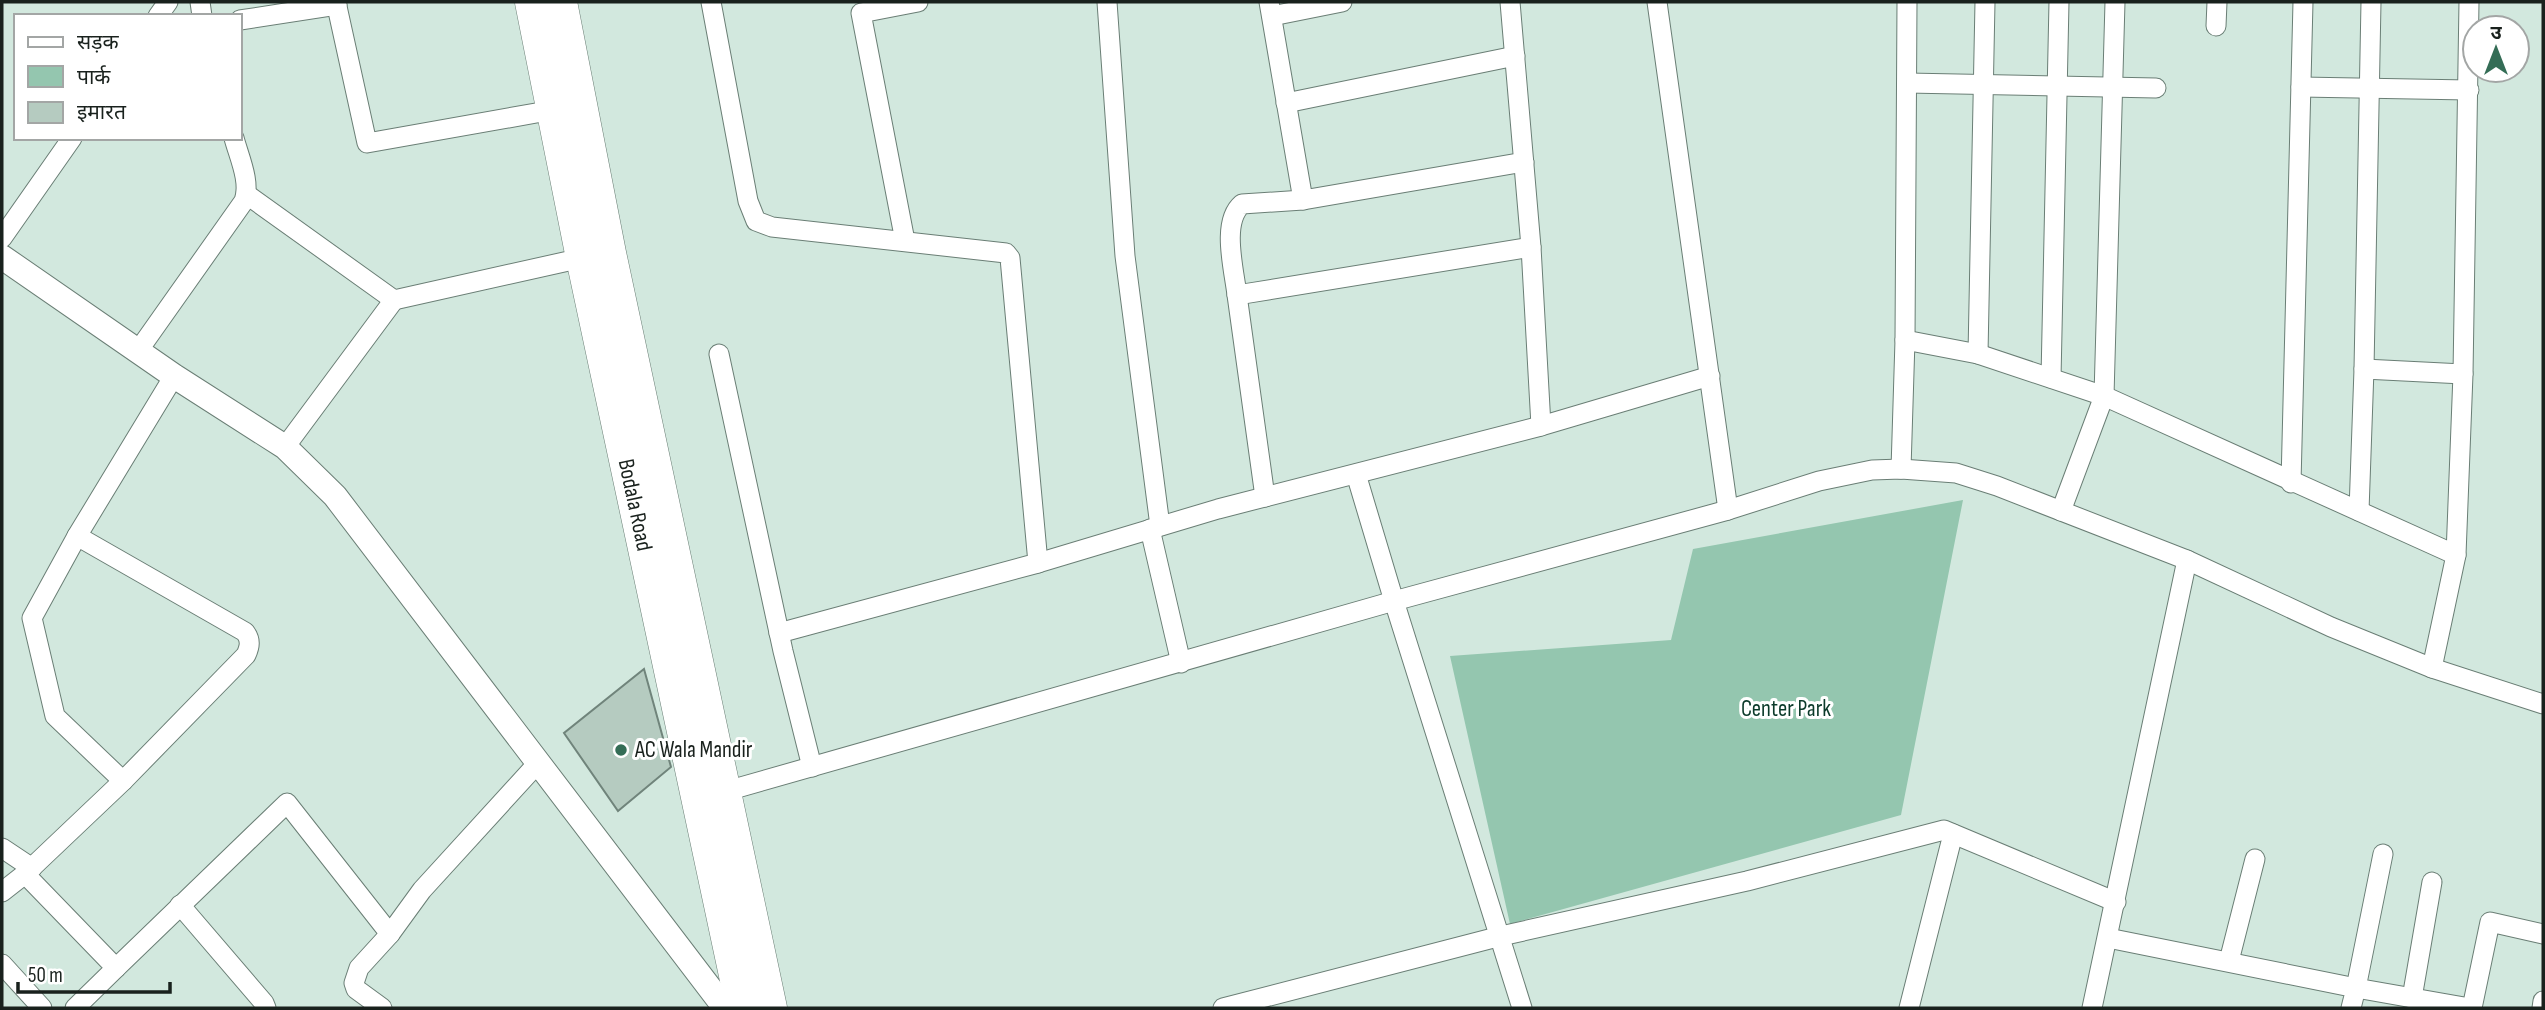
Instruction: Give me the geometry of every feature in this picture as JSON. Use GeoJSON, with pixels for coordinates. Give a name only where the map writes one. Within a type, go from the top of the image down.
{"type":"FeatureCollection","features":[{"type":"Feature","properties":{"kind":"main road","name":"Bodala Road"},"geometry":{"type":"LineString","coordinates":[[531,2],[582,258],[712,796],[771,1008]]}},
{"type":"Feature","properties":{"kind":"main road","name":"Bodala Road"},"geometry":{"type":"LineString","coordinates":[[561,2],[712,796],[742,1008]]}},
{"type":"Feature","properties":{"kind":"street"},"geometry":{"type":"LineString","coordinates":[[711,2],[748,201],[755,221],[772,227],[1006,253],[1010,258],[1038,563]]}},
{"type":"Feature","properties":{"kind":"street"},"geometry":{"type":"LineString","coordinates":[[905,241],[861,13],[918,2]]}},
{"type":"Feature","properties":{"kind":"street"},"geometry":{"type":"LineString","coordinates":[[1107,2],[1125,256],[1155,528],[1181,663]]}},
{"type":"Feature","properties":{"kind":"street"},"geometry":{"type":"LineString","coordinates":[[1303,200],[1270,9],[1342,2]]}},
{"type":"Feature","properties":{"kind":"street"},"geometry":{"type":"LineString","coordinates":[[1510,2],[1531,247],[1542,426]]}},
{"type":"Feature","properties":{"kind":"street"},"geometry":{"type":"LineString","coordinates":[[1657,2],[1728,510]]}},
{"type":"Feature","properties":{"kind":"street"},"geometry":{"type":"LineString","coordinates":[[1901,469],[1905,340],[1907,2]]}},
{"type":"Feature","properties":{"kind":"street"},"geometry":{"type":"LineString","coordinates":[[1978,354],[1985,2]]}},
{"type":"Feature","properties":{"kind":"street"},"geometry":{"type":"LineString","coordinates":[[2050,378],[2059,2]]}},
{"type":"Feature","properties":{"kind":"street"},"geometry":{"type":"LineString","coordinates":[[2060,511],[2104,396],[2115,2]]}},
{"type":"Feature","properties":{"kind":"street"},"geometry":{"type":"LineString","coordinates":[[2216,26],[2217,2]]}},
{"type":"Feature","properties":{"kind":"street"},"geometry":{"type":"LineString","coordinates":[[2291,483],[2303,2]]}},
{"type":"Feature","properties":{"kind":"street"},"geometry":{"type":"LineString","coordinates":[[2359,511],[2371,2]]}},
{"type":"Feature","properties":{"kind":"street"},"geometry":{"type":"LineString","coordinates":[[2432,668],[2456,555],[2463,373],[2469,2]]}},
{"type":"Feature","properties":{"kind":"street"},"geometry":{"type":"LineString","coordinates":[[242,20],[336,3],[367,144],[553,110]]}},
{"type":"Feature","properties":{"kind":"street"},"geometry":{"type":"LineString","coordinates":[[1286,103],[1515,56]]}},
{"type":"Feature","properties":{"kind":"street"},"geometry":{"type":"LineString","coordinates":[[1907,83],[2156,88]]}},
{"type":"Feature","properties":{"kind":"street"},"geometry":{"type":"LineString","coordinates":[[2301,87],[2469,90]]}},
{"type":"Feature","properties":{"kind":"street"},"geometry":{"type":"LineString","coordinates":[[2,238],[71,140]]}},
{"type":"Feature","properties":{"kind":"street"},"geometry":{"type":"LineString","coordinates":[[138,351],[244,201],[245,178],[235,140]]}},
{"type":"Feature","properties":{"kind":"street"},"geometry":{"type":"LineString","coordinates":[[1265,497],[1237,295],[1230,224],[1234,211],[1242,204],[1303,200],[1524,162]]}},
{"type":"Feature","properties":{"kind":"street"},"geometry":{"type":"LineString","coordinates":[[246,194],[394,300]]}},
{"type":"Feature","properties":{"kind":"street"},"geometry":{"type":"LineString","coordinates":[[1237,295],[1531,247]]}},
{"type":"Feature","properties":{"kind":"street"},"geometry":{"type":"LineString","coordinates":[[2,257],[174,376],[285,447],[335,496],[724,1008]]}},
{"type":"Feature","properties":{"kind":"street"},"geometry":{"type":"LineString","coordinates":[[285,447],[394,300],[582,258]]}},
{"type":"Feature","properties":{"kind":"street"},"geometry":{"type":"LineString","coordinates":[[1905,340],[1978,354],[2104,396],[2291,483],[2456,555]]}},
{"type":"Feature","properties":{"kind":"street"},"geometry":{"type":"LineString","coordinates":[[719,354],[779,633],[812,767]]}},
{"type":"Feature","properties":{"kind":"street"},"geometry":{"type":"LineString","coordinates":[[2364,369],[2463,373]]}},
{"type":"Feature","properties":{"kind":"street"},"geometry":{"type":"LineString","coordinates":[[123,781],[55,716],[32,618],[77,536],[174,376]]}},
{"type":"Feature","properties":{"kind":"street"},"geometry":{"type":"LineString","coordinates":[[779,633],[1038,563],[1265,497],[1542,426],[1710,376]]}},
{"type":"Feature","properties":{"kind":"street"},"geometry":{"type":"LineString","coordinates":[[712,796],[1394,601],[1728,510],[1819,481],[1872,470],[1956,473],[1997,486],[2187,559],[2331,627],[2432,668],[2543,704]]}},
{"type":"Feature","properties":{"kind":"street"},"geometry":{"type":"LineString","coordinates":[[1356,474],[1522,1008]]}},
{"type":"Feature","properties":{"kind":"street"},"geometry":{"type":"LineString","coordinates":[[2,892],[29,871],[123,781],[246,655],[250,647],[245,632],[77,536]]}},
{"type":"Feature","properties":{"kind":"street"},"geometry":{"type":"LineString","coordinates":[[2092,1008],[2187,559]]}},
{"type":"Feature","properties":{"kind":"street"},"geometry":{"type":"LineString","coordinates":[[382,1008],[361,995],[354,983],[359,968],[390,934],[422,890],[537,764]]}},
{"type":"Feature","properties":{"kind":"street"},"geometry":{"type":"LineString","coordinates":[[75,1008],[287,803],[390,934]]}},
{"type":"Feature","properties":{"kind":"street"},"geometry":{"type":"LineString","coordinates":[[1223,1008],[1501,936],[1747,881],[1944,830],[2116,902]]}},
{"type":"Feature","properties":{"kind":"street"},"geometry":{"type":"LineString","coordinates":[[1909,1008],[1953,834]]}},
{"type":"Feature","properties":{"kind":"street"},"geometry":{"type":"LineString","coordinates":[[2,848],[29,871],[117,968]]}},
{"type":"Feature","properties":{"kind":"street"},"geometry":{"type":"LineString","coordinates":[[2351,1008],[2383,854]]}},
{"type":"Feature","properties":{"kind":"street"},"geometry":{"type":"LineString","coordinates":[[2229,961],[2255,859]]}},
{"type":"Feature","properties":{"kind":"street"},"geometry":{"type":"LineString","coordinates":[[2412,998],[2432,882]]}},
{"type":"Feature","properties":{"kind":"street"},"geometry":{"type":"LineString","coordinates":[[180,905],[266,1008]]}},
{"type":"Feature","properties":{"kind":"street"},"geometry":{"type":"LineString","coordinates":[[2108,938],[2356,988],[2471,1008],[2490,922],[2543,934]]}},
{"type":"Feature","properties":{"kind":"street"},"geometry":{"type":"LineString","coordinates":[[2,964],[42,1008]]}},
{"type":"Feature","properties":{"kind":"street"},"geometry":{"type":"LineString","coordinates":[[2542,1008],[2543,1001]]}},
{"type":"Feature","properties":{"kind":"green space","name":"Center Park"},"geometry":{"type":"Polygon","coordinates":[[[1963,500],[1901,815],[1510,924],[1450,656],[1671,640],[1693,549],[1963,500]]]}},
{"type":"Feature","properties":{"kind":"building","name":"AC Wala Mandir"},"geometry":{"type":"Polygon","coordinates":[[[644,669],[671,767],[618,811],[564,733],[644,669]]]}},
{"type":"Feature","properties":{"kind":"place","name":"AC Wala Mandir"},"geometry":{"type":"Point","coordinates":[621,750]}}]}
